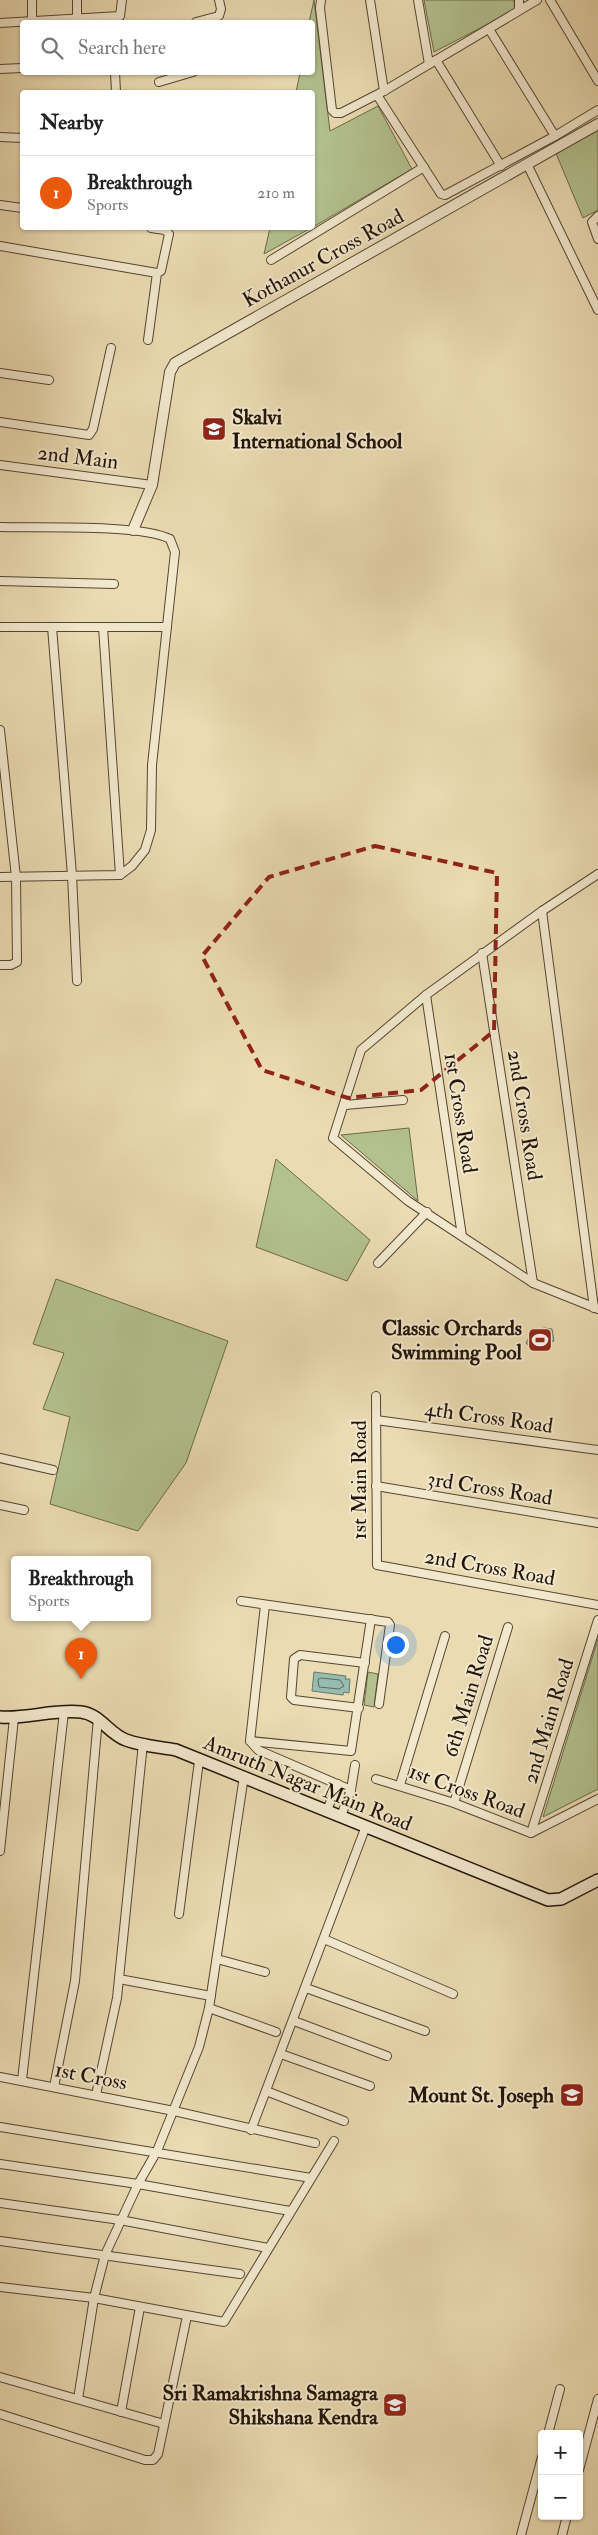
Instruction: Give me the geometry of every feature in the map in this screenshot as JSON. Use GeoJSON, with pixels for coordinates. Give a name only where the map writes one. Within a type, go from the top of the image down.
{"type":"FeatureCollection","features":[{"type":"Feature","properties":{"kind":"main road","name":"Amruth Nagar Main Road"},"geometry":{"type":"LineString","coordinates":[[0,1716],[14,1718],[64,1712],[82,1712],[98,1718],[119,1736],[176,1750],[199,1761],[244,1776],[548,1900],[561,1899],[598,1880]]}},
{"type":"Feature","properties":{"kind":"street"},"geometry":{"type":"LineString","coordinates":[[32,0],[32,20]]}},
{"type":"Feature","properties":{"kind":"street"},"geometry":{"type":"LineString","coordinates":[[77,0],[77,19]]}},
{"type":"Feature","properties":{"kind":"street"},"geometry":{"type":"LineString","coordinates":[[54,20],[120,16],[122,0]]}},
{"type":"Feature","properties":{"kind":"street"},"geometry":{"type":"LineString","coordinates":[[204,20],[220,16],[222,9],[219,0]]}},
{"type":"Feature","properties":{"kind":"street"},"geometry":{"type":"LineString","coordinates":[[321,0],[320,8],[332,110],[335,113],[341,113],[381,93],[537,0]]}},
{"type":"Feature","properties":{"kind":"street"},"geometry":{"type":"LineString","coordinates":[[370,0],[381,93],[424,167],[445,195],[501,166],[598,110]]}},
{"type":"Feature","properties":{"kind":"street"},"geometry":{"type":"LineString","coordinates":[[418,0],[429,64]]}},
{"type":"Feature","properties":{"kind":"street"},"geometry":{"type":"LineString","coordinates":[[519,0],[519,10]]}},
{"type":"Feature","properties":{"kind":"street"},"geometry":{"type":"LineString","coordinates":[[550,0],[598,80]]}},
{"type":"Feature","properties":{"kind":"street"},"geometry":{"type":"LineString","coordinates":[[0,23],[20,22]]}},
{"type":"Feature","properties":{"kind":"street"},"geometry":{"type":"LineString","coordinates":[[489,29],[555,136]]}},
{"type":"Feature","properties":{"kind":"street"},"geometry":{"type":"LineString","coordinates":[[436,60],[501,166]]}},
{"type":"Feature","properties":{"kind":"street"},"geometry":{"type":"LineString","coordinates":[[0,69],[20,68]]}},
{"type":"Feature","properties":{"kind":"street"},"geometry":{"type":"LineString","coordinates":[[115,75],[116,90]]}},
{"type":"Feature","properties":{"kind":"street"},"geometry":{"type":"LineString","coordinates":[[159,82],[183,75]]}},
{"type":"Feature","properties":{"kind":"street","name":"Kothanur Cross Road"},"geometry":{"type":"LineString","coordinates":[[133,530],[152,485],[170,372],[175,363],[598,124]]}},
{"type":"Feature","properties":{"kind":"street"},"geometry":{"type":"LineString","coordinates":[[0,137],[20,138]]}},
{"type":"Feature","properties":{"kind":"street"},"geometry":{"type":"LineString","coordinates":[[527,164],[598,310]]}},
{"type":"Feature","properties":{"kind":"street"},"geometry":{"type":"LineString","coordinates":[[271,260],[424,167]]}},
{"type":"Feature","properties":{"kind":"street"},"geometry":{"type":"LineString","coordinates":[[0,205],[20,208]]}},
{"type":"Feature","properties":{"kind":"street"},"geometry":{"type":"LineString","coordinates":[[598,216],[592,222],[598,239]]}},
{"type":"Feature","properties":{"kind":"street"},"geometry":{"type":"LineString","coordinates":[[148,340],[157,274],[161,271],[169,234],[165,230]]}},
{"type":"Feature","properties":{"kind":"street"},"geometry":{"type":"LineString","coordinates":[[0,246],[157,274]]}},
{"type":"Feature","properties":{"kind":"street"},"geometry":{"type":"LineString","coordinates":[[0,422],[89,435],[93,429],[111,348]]}},
{"type":"Feature","properties":{"kind":"street"},"geometry":{"type":"LineString","coordinates":[[0,373],[49,380]]}},
{"type":"Feature","properties":{"kind":"street","name":"2nd Main"},"geometry":{"type":"LineString","coordinates":[[0,465],[152,485]]}},
{"type":"Feature","properties":{"kind":"street"},"geometry":{"type":"LineString","coordinates":[[0,526],[133,530],[164,536],[173,542],[176,552],[152,765],[151,830],[145,850],[132,866],[120,875],[0,877]]}},
{"type":"Feature","properties":{"kind":"street"},"geometry":{"type":"LineString","coordinates":[[0,582],[114,584]]}},
{"type":"Feature","properties":{"kind":"street"},"geometry":{"type":"LineString","coordinates":[[0,627],[167,627]]}},
{"type":"Feature","properties":{"kind":"street"},"geometry":{"type":"LineString","coordinates":[[52,627],[72,875],[77,981]]}},
{"type":"Feature","properties":{"kind":"street"},"geometry":{"type":"LineString","coordinates":[[103,627],[120,875]]}},
{"type":"Feature","properties":{"kind":"street"},"geometry":{"type":"LineString","coordinates":[[0,730],[16,877],[18,962],[11,965],[0,965]]}},
{"type":"Feature","properties":{"kind":"street"},"geometry":{"type":"LineString","coordinates":[[542,911],[596,1308],[533,1283],[408,1201],[333,1138],[361,1050],[426,995],[542,911],[598,874]]}},
{"type":"Feature","properties":{"kind":"street","name":"2nd Cross Road"},"geometry":{"type":"LineString","coordinates":[[482,954],[533,1283]]}},
{"type":"Feature","properties":{"kind":"street","name":"1st Cross Road"},"geometry":{"type":"LineString","coordinates":[[426,995],[462,1236]]}},
{"type":"Feature","properties":{"kind":"street"},"geometry":{"type":"LineString","coordinates":[[345,1105],[403,1100]]}},
{"type":"Feature","properties":{"kind":"street"},"geometry":{"type":"LineString","coordinates":[[378,1264],[427,1212]]}},
{"type":"Feature","properties":{"kind":"street","name":"1st Main Road"},"geometry":{"type":"LineString","coordinates":[[376,1396],[377,1564]]}},
{"type":"Feature","properties":{"kind":"street","name":"4th Cross Road"},"geometry":{"type":"LineString","coordinates":[[376,1420],[598,1450]]}},
{"type":"Feature","properties":{"kind":"street"},"geometry":{"type":"LineString","coordinates":[[0,1458],[53,1470]]}},
{"type":"Feature","properties":{"kind":"street","name":"3rd Cross Road"},"geometry":{"type":"LineString","coordinates":[[376,1486],[598,1523]]}},
{"type":"Feature","properties":{"kind":"street"},"geometry":{"type":"LineString","coordinates":[[0,1505],[24,1510]]}},
{"type":"Feature","properties":{"kind":"street","name":"2nd Cross Road"},"geometry":{"type":"LineString","coordinates":[[377,1564],[598,1605]]}},
{"type":"Feature","properties":{"kind":"street"},"geometry":{"type":"LineString","coordinates":[[241,1601],[388,1622],[390,1625],[379,1704]]}},
{"type":"Feature","properties":{"kind":"street"},"geometry":{"type":"LineString","coordinates":[[265,1605],[250,1741],[258,1750],[351,1790]]}},
{"type":"Feature","properties":{"kind":"street"},"geometry":{"type":"LineString","coordinates":[[250,1741],[351,1751],[371,1619]]}},
{"type":"Feature","properties":{"kind":"street","name":"2nd Main Road"},"geometry":{"type":"LineString","coordinates":[[531,1833],[598,1620]]}},
{"type":"Feature","properties":{"kind":"street","name":"6th Main Road"},"geometry":{"type":"LineString","coordinates":[[454,1803],[508,1627]]}},
{"type":"Feature","properties":{"kind":"street"},"geometry":{"type":"LineString","coordinates":[[400,1785],[445,1636]]}},
{"type":"Feature","properties":{"kind":"street"},"geometry":{"type":"LineString","coordinates":[[359,1708],[294,1700],[290,1697],[294,1659],[300,1655],[365,1663]]}},
{"type":"Feature","properties":{"kind":"street"},"geometry":{"type":"LineString","coordinates":[[22,2080],[64,1712]]}},
{"type":"Feature","properties":{"kind":"street"},"geometry":{"type":"LineString","coordinates":[[0,1851],[14,1718]]}},
{"type":"Feature","properties":{"kind":"street"},"geometry":{"type":"LineString","coordinates":[[54,2087],[75,1980],[98,1718]]}},
{"type":"Feature","properties":{"kind":"street"},"geometry":{"type":"LineString","coordinates":[[96,2095],[119,1979],[143,1743]]}},
{"type":"Feature","properties":{"kind":"street"},"geometry":{"type":"LineString","coordinates":[[179,1914],[199,1761]]}},
{"type":"Feature","properties":{"kind":"street"},"geometry":{"type":"LineString","coordinates":[[341,1816],[351,1790],[355,1765]]}},
{"type":"Feature","properties":{"kind":"street"},"geometry":{"type":"LineString","coordinates":[[78,2399],[94,2298],[104,2254],[138,2184],[157,2151],[199,2047],[211,1996],[244,1776]]}},
{"type":"Feature","properties":{"kind":"street","name":"1st Cross Road"},"geometry":{"type":"LineString","coordinates":[[376,1779],[454,1803],[531,1833],[598,1799]]}},
{"type":"Feature","properties":{"kind":"street"},"geometry":{"type":"LineString","coordinates":[[327,1810],[338,1784]]}},
{"type":"Feature","properties":{"kind":"street"},"geometry":{"type":"LineString","coordinates":[[251,2130],[294,2021],[366,1826]]}},
{"type":"Feature","properties":{"kind":"street"},"geometry":{"type":"LineString","coordinates":[[324,1939],[453,1994]]}},
{"type":"Feature","properties":{"kind":"street"},"geometry":{"type":"LineString","coordinates":[[217,1959],[264,1972]]}},
{"type":"Feature","properties":{"kind":"street"},"geometry":{"type":"LineString","coordinates":[[119,1979],[211,1996]]}},
{"type":"Feature","properties":{"kind":"street"},"geometry":{"type":"LineString","coordinates":[[306,1988],[425,2031]]}},
{"type":"Feature","properties":{"kind":"street"},"geometry":{"type":"LineString","coordinates":[[209,2008],[276,2032]]}},
{"type":"Feature","properties":{"kind":"street"},"geometry":{"type":"LineString","coordinates":[[294,2021],[387,2056]]}},
{"type":"Feature","properties":{"kind":"street"},"geometry":{"type":"LineString","coordinates":[[281,2054],[370,2086]]}},
{"type":"Feature","properties":{"kind":"street","name":"1st Cross"},"geometry":{"type":"LineString","coordinates":[[0,2077],[174,2111]]}},
{"type":"Feature","properties":{"kind":"street"},"geometry":{"type":"LineString","coordinates":[[266,2091],[344,2121]]}},
{"type":"Feature","properties":{"kind":"street"},"geometry":{"type":"LineString","coordinates":[[174,2111],[315,2143]]}},
{"type":"Feature","properties":{"kind":"street"},"geometry":{"type":"LineString","coordinates":[[0,2126],[311,2178]]}},
{"type":"Feature","properties":{"kind":"street"},"geometry":{"type":"LineString","coordinates":[[0,2287],[94,2298],[224,2322],[334,2141]]}},
{"type":"Feature","properties":{"kind":"street"},"geometry":{"type":"LineString","coordinates":[[0,2164],[138,2184],[290,2211]]}},
{"type":"Feature","properties":{"kind":"street"},"geometry":{"type":"LineString","coordinates":[[0,2203],[120,2220],[268,2248]]}},
{"type":"Feature","properties":{"kind":"street"},"geometry":{"type":"LineString","coordinates":[[0,2241],[240,2274]]}},
{"type":"Feature","properties":{"kind":"street"},"geometry":{"type":"LineString","coordinates":[[121,2412],[140,2307]]}},
{"type":"Feature","properties":{"kind":"street"},"geometry":{"type":"LineString","coordinates":[[0,2414],[150,2461],[158,2454],[187,2316]]}},
{"type":"Feature","properties":{"kind":"street"},"geometry":{"type":"LineString","coordinates":[[0,2377],[164,2424]]}},
{"type":"Feature","properties":{"kind":"street"},"geometry":{"type":"LineString","coordinates":[[549,2430],[560,2389]]}},
{"type":"Feature","properties":{"kind":"street"},"geometry":{"type":"LineString","coordinates":[[583,2455],[598,2398]]}},
{"type":"Feature","properties":{"kind":"street"},"geometry":{"type":"LineString","coordinates":[[521,2535],[538,2472]]}},
{"type":"Feature","properties":{"kind":"street"},"geometry":{"type":"LineString","coordinates":[[562,2535],[566,2520]]}},
{"type":"Feature","properties":{"kind":"highlighted area"},"geometry":{"type":"Polygon","coordinates":[[[375,846],[497,873],[494,1031],[421,1090],[348,1098],[262,1070],[202,956],[269,877],[375,846]]]}},
{"type":"Feature","properties":{"kind":"green space"},"geometry":{"type":"Polygon","coordinates":[[[314,0],[330,131],[378,106],[412,169],[315,226],[315,90],[296,90],[300,75],[315,75],[315,20],[309,20],[314,0]]]}},
{"type":"Feature","properties":{"kind":"green space"},"geometry":{"type":"Polygon","coordinates":[[[424,0],[514,0],[515,10],[434,52],[424,0]]]}},
{"type":"Feature","properties":{"kind":"green space"},"geometry":{"type":"Polygon","coordinates":[[[598,128],[598,210],[583,218],[555,151],[598,128]]]}},
{"type":"Feature","properties":{"kind":"green space"},"geometry":{"type":"Polygon","coordinates":[[[270,230],[307,230],[264,254],[270,230]]]}},
{"type":"Feature","properties":{"kind":"green space"},"geometry":{"type":"Polygon","coordinates":[[[409,1128],[418,1201],[341,1135],[409,1128]]]}},
{"type":"Feature","properties":{"kind":"green space"},"geometry":{"type":"Polygon","coordinates":[[[276,1159],[370,1240],[347,1281],[256,1247],[276,1159]]]}},
{"type":"Feature","properties":{"kind":"green space"},"geometry":{"type":"Polygon","coordinates":[[[56,1279],[228,1341],[186,1463],[138,1531],[50,1504],[70,1417],[43,1409],[64,1353],[33,1344],[56,1279]]]}},
{"type":"Feature","properties":{"kind":"green space"},"geometry":{"type":"Polygon","coordinates":[[[598,1639],[598,1789],[543,1817],[598,1639]]]}},
{"type":"Feature","properties":{"kind":"green space"},"geometry":{"type":"Polygon","coordinates":[[[368,1672],[378,1674],[374,1707],[364,1705],[368,1672]]]}},
{"type":"Feature","properties":{"kind":"water","name":"Classic Orchards Swimming Pool"},"geometry":{"type":"Polygon","coordinates":[[[544,1328],[552,1329],[554,1341],[543,1343],[536,1351],[526,1343],[532,1332],[544,1328]]]}},
{"type":"Feature","properties":{"kind":"water"},"geometry":{"type":"Polygon","coordinates":[[[314,1672],[346,1676],[345,1679],[350,1679],[349,1693],[344,1692],[343,1695],[312,1691],[314,1672]]]}},
{"type":"Feature","properties":{"kind":"place","name":"Skalvi International School"},"geometry":{"type":"Point","coordinates":[214,429]}},
{"type":"Feature","properties":{"kind":"place","name":"Classic Orchards Swimming Pool"},"geometry":{"type":"Point","coordinates":[540,1340]}},
{"type":"Feature","properties":{"kind":"place","name":"Breakthrough"},"geometry":{"type":"Point","coordinates":[81,1679]}},
{"type":"Feature","properties":{"kind":"place","name":"Mount St. Joseph"},"geometry":{"type":"Point","coordinates":[572,2095]}},
{"type":"Feature","properties":{"kind":"place","name":"Sri Ramakrishna Samagra Shikshana Kendra"},"geometry":{"type":"Point","coordinates":[395,2405]}}]}
